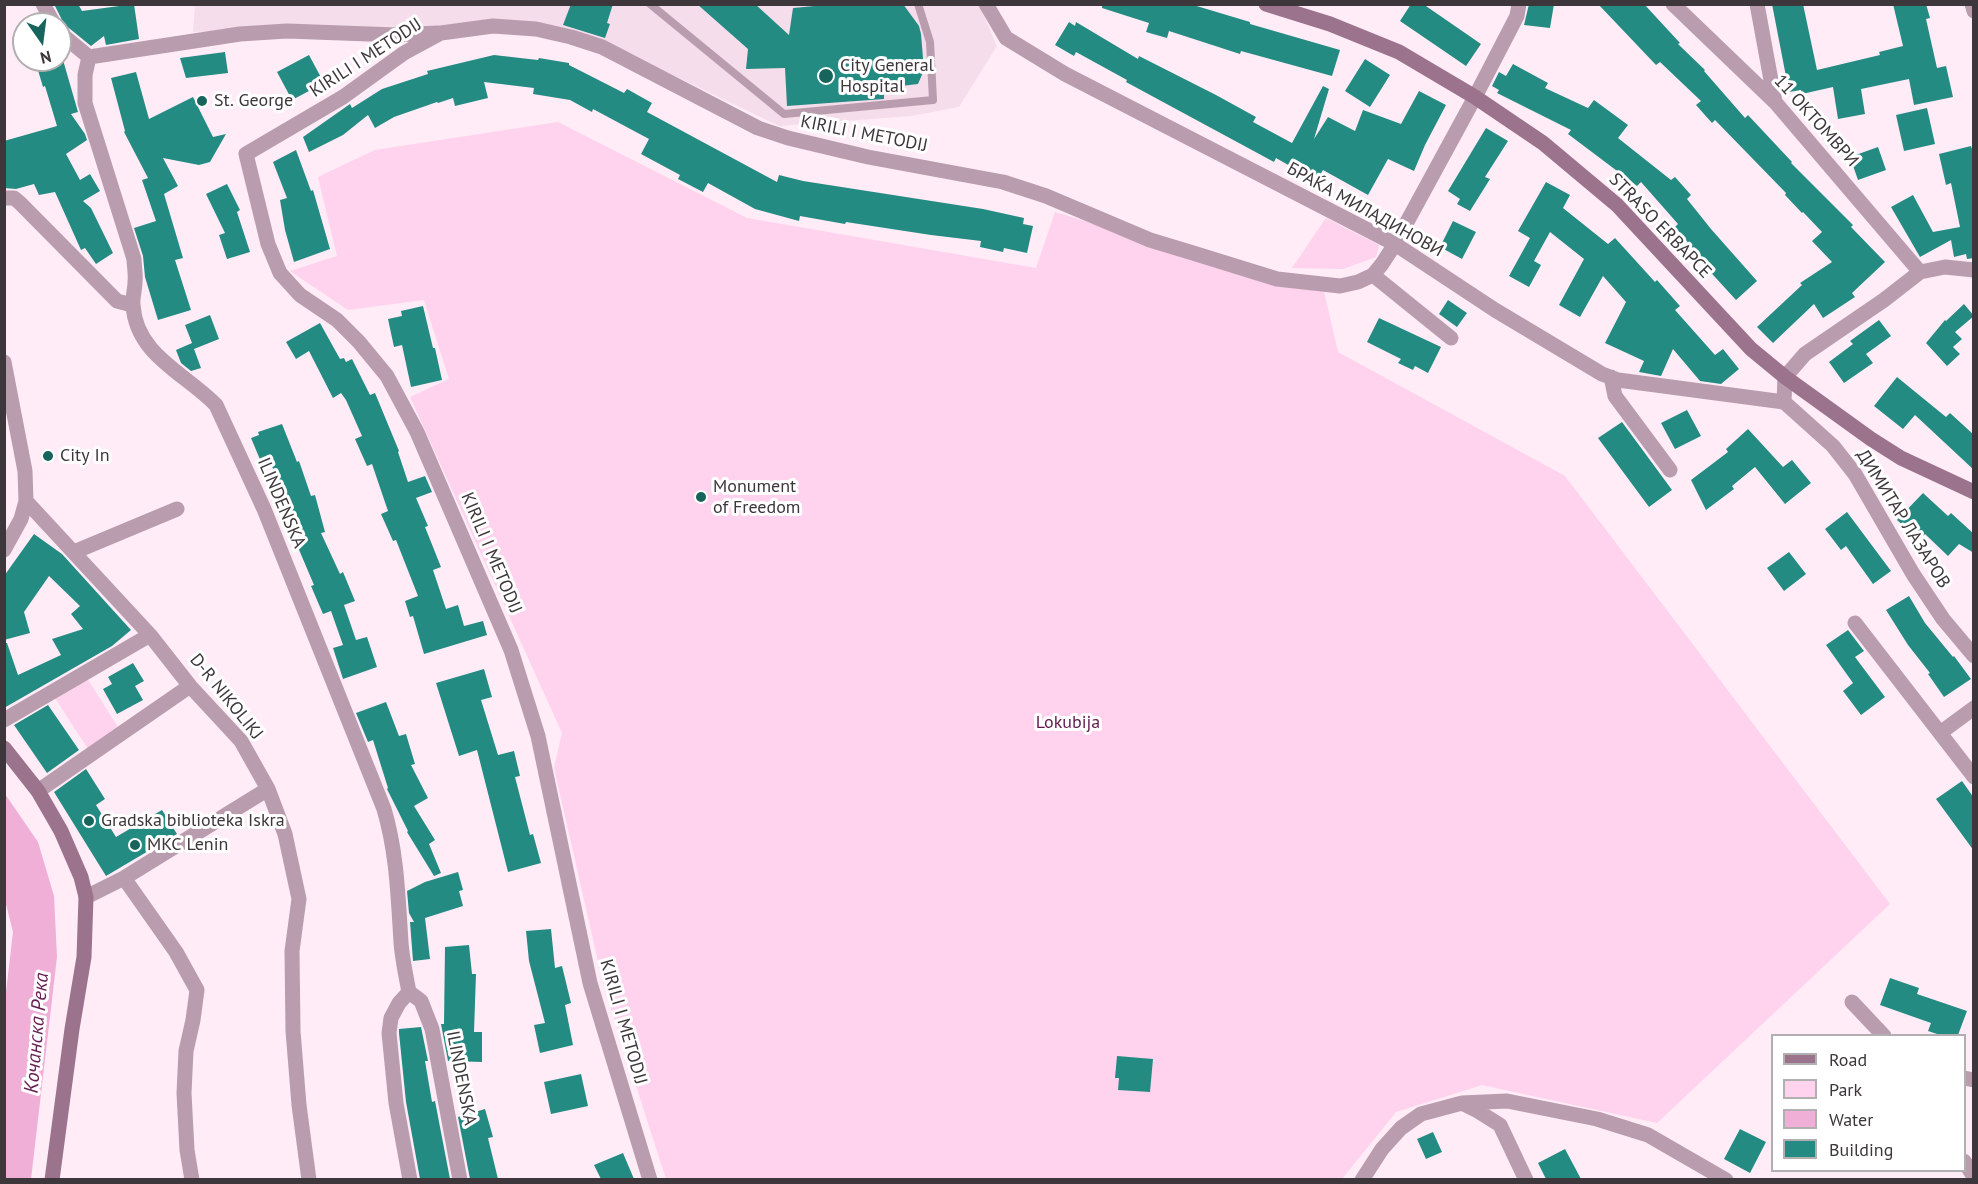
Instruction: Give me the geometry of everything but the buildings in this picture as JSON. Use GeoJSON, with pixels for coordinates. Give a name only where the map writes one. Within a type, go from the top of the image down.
{"type":"FeatureCollection","features":[{"type":"Feature","properties":{"kind":"main road","name":"STRASO ERBAPCE"},"geometry":{"type":"LineString","coordinates":[[1266,4],[1330,24],[1391,48],[1475,97],[1542,143],[1617,205],[1751,349],[1785,377],[1901,458],[1974,492]]}},
{"type":"Feature","properties":{"kind":"main road"},"geometry":{"type":"LineString","coordinates":[[4,748],[38,791],[61,831],[81,877],[86,897],[84,957],[52,1179]]}},
{"type":"Feature","properties":{"kind":"street","name":"БРАЌА МИЛАДИНОВИ"},"geometry":{"type":"LineString","coordinates":[[986,4],[1006,38],[1065,74],[1395,244],[1495,310],[1583,363],[1611,377],[1684,390],[1784,402]]}},
{"type":"Feature","properties":{"kind":"street"},"geometry":{"type":"LineString","coordinates":[[1452,338],[1373,274],[1395,244],[1475,97],[1516,16],[1519,4]]}},
{"type":"Feature","properties":{"kind":"street","name":"11 ОКТОМВРИ"},"geometry":{"type":"LineString","coordinates":[[1673,4],[1775,102],[1920,272]]}},
{"type":"Feature","properties":{"kind":"street"},"geometry":{"type":"LineString","coordinates":[[1757,4],[1775,102]]}},
{"type":"Feature","properties":{"kind":"street"},"geometry":{"type":"LineString","coordinates":[[1972,4],[1974,11]]}},
{"type":"Feature","properties":{"kind":"street","name":"KIRILI I METODIJ"},"geometry":{"type":"LineString","coordinates":[[650,1179],[590,983],[538,736],[511,650],[417,432],[387,376],[337,320],[300,295],[280,273],[268,244],[246,154],[343,97],[404,53],[441,33],[493,26],[536,29],[572,36],[602,46],[758,128],[788,138],[868,157],[1003,182],[1047,196],[1150,240],[1277,279],[1340,286],[1358,282],[1373,274]]}},
{"type":"Feature","properties":{"kind":"street"},"geometry":{"type":"LineString","coordinates":[[72,43],[88,57],[240,34],[287,31],[396,35],[441,33]]}},
{"type":"Feature","properties":{"kind":"street","name":"ILINDENSKA"},"geometry":{"type":"LineString","coordinates":[[88,57],[85,75],[85,103],[134,259],[135,280],[132,305],[140,335],[157,355],[216,405],[264,509],[384,809],[392,836],[398,874],[401,944],[409,992],[422,1001],[432,1029],[460,1179]]}},
{"type":"Feature","properties":{"kind":"street"},"geometry":{"type":"LineString","coordinates":[[4,198],[14,198],[20,203],[117,301],[132,305]]}},
{"type":"Feature","properties":{"kind":"street"},"geometry":{"type":"LineString","coordinates":[[1784,402],[1785,377],[1805,354],[1884,300],[1920,272],[1945,267],[1974,270]]}},
{"type":"Feature","properties":{"kind":"street"},"geometry":{"type":"LineString","coordinates":[[4,362],[8,395],[25,471],[26,501],[21,519],[4,550]]}},
{"type":"Feature","properties":{"kind":"street"},"geometry":{"type":"LineString","coordinates":[[1611,377],[1615,396],[1670,470]]}},
{"type":"Feature","properties":{"kind":"street","name":"ДИМИТАР ЛАЗАРОВ"},"geometry":{"type":"LineString","coordinates":[[1784,402],[1833,446],[1855,474],[1913,574],[1943,619],[1974,656]]}},
{"type":"Feature","properties":{"kind":"street","name":"D-R NIKOLIKJ"},"geometry":{"type":"LineString","coordinates":[[26,501],[150,635],[190,686],[241,741],[268,789],[285,834],[298,899],[292,951],[293,1031],[299,1105],[309,1179]]}},
{"type":"Feature","properties":{"kind":"street"},"geometry":{"type":"LineString","coordinates":[[74,552],[177,509]]}},
{"type":"Feature","properties":{"kind":"street"},"geometry":{"type":"LineString","coordinates":[[1855,623],[1974,777]]}},
{"type":"Feature","properties":{"kind":"street"},"geometry":{"type":"LineString","coordinates":[[4,720],[150,635]]}},
{"type":"Feature","properties":{"kind":"street"},"geometry":{"type":"LineString","coordinates":[[38,791],[190,686]]}},
{"type":"Feature","properties":{"kind":"street"},"geometry":{"type":"LineString","coordinates":[[1940,733],[1974,708]]}},
{"type":"Feature","properties":{"kind":"street"},"geometry":{"type":"LineString","coordinates":[[86,897],[124,878],[268,789]]}},
{"type":"Feature","properties":{"kind":"street"},"geometry":{"type":"LineString","coordinates":[[124,878],[176,952],[197,990],[186,1051],[184,1093],[187,1150],[192,1179]]}},
{"type":"Feature","properties":{"kind":"street"},"geometry":{"type":"LineString","coordinates":[[409,992],[399,1003],[391,1018],[389,1034],[396,1103],[410,1179]]}},
{"type":"Feature","properties":{"kind":"street"},"geometry":{"type":"LineString","coordinates":[[1852,1002],[1883,1034]]}},
{"type":"Feature","properties":{"kind":"street"},"geometry":{"type":"LineString","coordinates":[[1362,1179],[1382,1149],[1401,1128],[1421,1114],[1462,1103],[1507,1101],[1597,1119],[1648,1135],[1726,1179]]}},
{"type":"Feature","properties":{"kind":"street"},"geometry":{"type":"LineString","coordinates":[[1462,1103],[1500,1125],[1526,1179]]}},
{"type":"Feature","properties":{"kind":"street"},"geometry":{"type":"LineString","coordinates":[[1966,1163],[1974,1177]]}},
{"type":"Feature","properties":{"kind":"lane"},"geometry":{"type":"LineString","coordinates":[[650,4],[784,114],[933,100],[930,42],[918,4]]}},
{"type":"Feature","properties":{"kind":"shaded area","name":"City General Hospital"},"geometry":{"type":"Polygon","coordinates":[[[195,4],[979,4],[997,46],[959,107],[911,116],[779,126],[610,45],[537,24],[432,30],[288,28],[193,32],[195,4]]]}},
{"type":"Feature","properties":{"kind":"green space","name":"Lokubija"},"geometry":{"type":"Polygon","coordinates":[[[558,122],[747,218],[1036,268],[1055,212],[1324,292],[1338,352],[1565,476],[1890,904],[1657,1123],[1482,1085],[1396,1112],[1342,1179],[666,1179],[603,983],[554,768],[562,733],[410,397],[449,379],[424,300],[348,310],[290,271],[337,256],[318,177],[375,150],[558,122]]]}},
{"type":"Feature","properties":{"kind":"green space"},"geometry":{"type":"Polygon","coordinates":[[[1326,218],[1379,245],[1376,257],[1343,269],[1292,268],[1326,218]]]}},
{"type":"Feature","properties":{"kind":"green space"},"geometry":{"type":"Polygon","coordinates":[[[87,678],[119,729],[88,749],[55,698],[87,678]]]}},
{"type":"Feature","properties":{"kind":"water","name":"Кочанска Река"},"geometry":{"type":"Polygon","coordinates":[[[5,794],[38,842],[54,896],[57,957],[31,1179],[5,1179],[4,1009],[13,932],[5,900],[5,794]]]}},
{"type":"Feature","properties":{"kind":"place","name":"City General Hospital"},"geometry":{"type":"Point","coordinates":[826,76]}},
{"type":"Feature","properties":{"kind":"place","name":"St. George"},"geometry":{"type":"Point","coordinates":[202,101]}},
{"type":"Feature","properties":{"kind":"place","name":"City In"},"geometry":{"type":"Point","coordinates":[48,456]}},
{"type":"Feature","properties":{"kind":"place","name":"Monument of Freedom"},"geometry":{"type":"Point","coordinates":[701,497]}},
{"type":"Feature","properties":{"kind":"place","name":"Gradska biblioteka Iskra"},"geometry":{"type":"Point","coordinates":[89,821]}},
{"type":"Feature","properties":{"kind":"place","name":"MKC Lenin"},"geometry":{"type":"Point","coordinates":[135,845]}}]}
